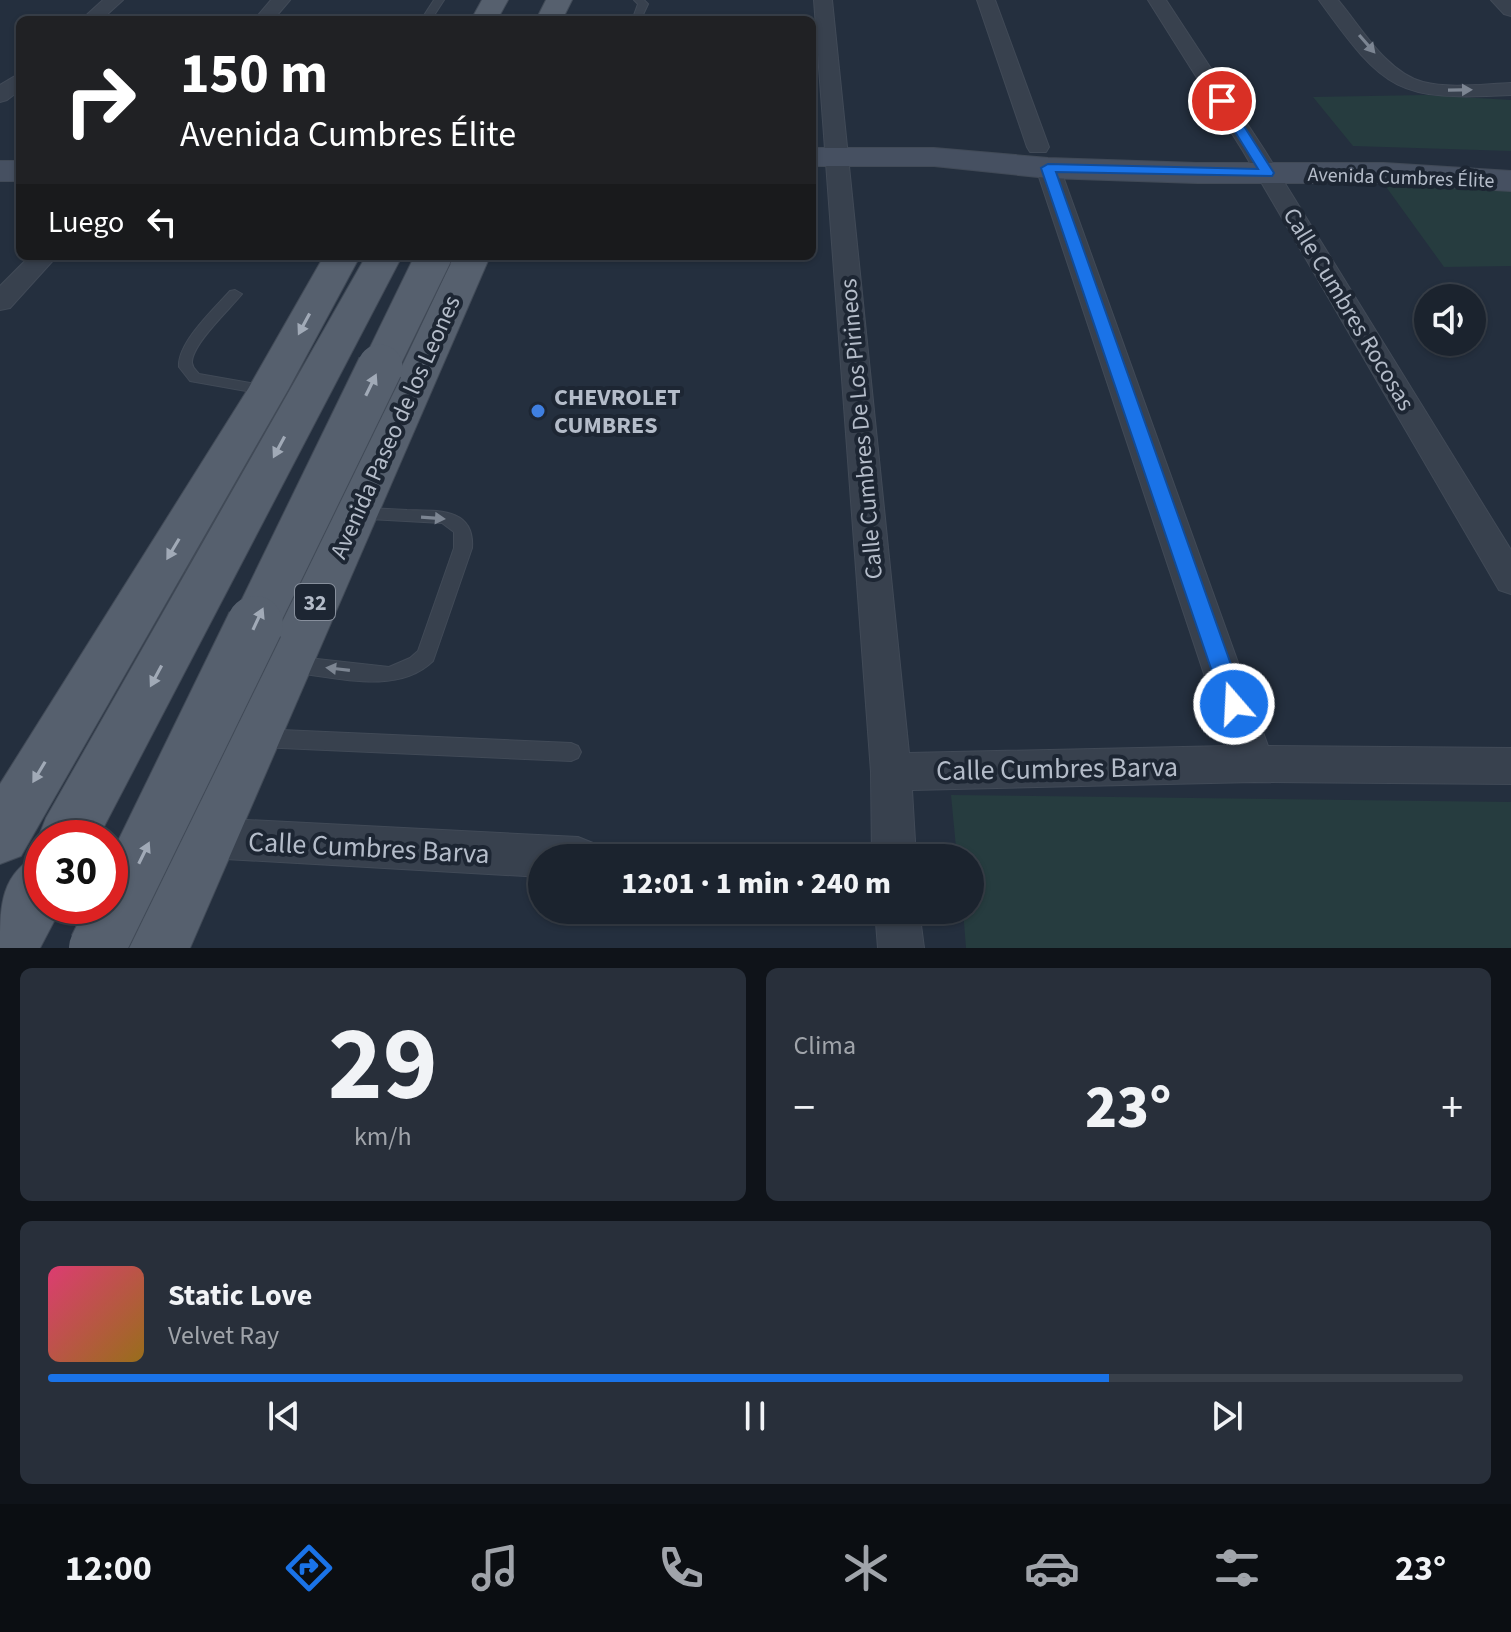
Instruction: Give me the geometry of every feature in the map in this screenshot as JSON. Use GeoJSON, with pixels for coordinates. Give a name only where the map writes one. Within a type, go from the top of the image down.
{"type":"FeatureCollection","features":[{"type":"Feature","properties":{"kind":"main road"},"geometry":{"type":"LineString","coordinates":[[0,836],[346,260]]}},
{"type":"Feature","properties":{"kind":"main road"},"geometry":{"type":"LineString","coordinates":[[77,820],[382,260]]}},
{"type":"Feature","properties":{"kind":"main road"},"geometry":{"type":"LineString","coordinates":[[97,948],[448,263]]}},
{"type":"Feature","properties":{"kind":"main road","name":"Avenida Paseo de los Leones"},"geometry":{"type":"LineString","coordinates":[[158,948],[355,514],[448,263]]}},
{"type":"Feature","properties":{"kind":"main road"},"geometry":{"type":"LineString","coordinates":[[6,948],[24,916]]}},
{"type":"Feature","properties":{"kind":"street"},"geometry":{"type":"LineString","coordinates":[[95,16],[114,0]]}},
{"type":"Feature","properties":{"kind":"street"},"geometry":{"type":"LineString","coordinates":[[267,16],[281,0]]}},
{"type":"Feature","properties":{"kind":"street","name":"Calle Cumbres De Los Pirineos"},"geometry":{"type":"LineString","coordinates":[[823,0],[824,146],[891,772],[894,844]]}},
{"type":"Feature","properties":{"kind":"street"},"geometry":{"type":"LineString","coordinates":[[986,0],[1254,764]]}},
{"type":"Feature","properties":{"kind":"street","name":"Calle Cumbres Rocosas"},"geometry":{"type":"LineString","coordinates":[[1157,0],[1261,162],[1511,580]]}},
{"type":"Feature","properties":{"kind":"street"},"geometry":{"type":"LineString","coordinates":[[1328,0],[1389,69],[1409,84],[1438,90],[1511,89]]}},
{"type":"Feature","properties":{"kind":"street"},"geometry":{"type":"LineString","coordinates":[[1500,0],[1511,10]]}},
{"type":"Feature","properties":{"kind":"street"},"geometry":{"type":"LineString","coordinates":[[0,96],[16,82]]}},
{"type":"Feature","properties":{"kind":"street","name":"Avenida Cumbres Élite"},"geometry":{"type":"LineString","coordinates":[[824,146],[934,157],[1261,162],[1511,181]]}},
{"type":"Feature","properties":{"kind":"street","name":"Avenida Cumbres Élite"},"geometry":{"type":"LineString","coordinates":[[1261,162],[1364,150],[1511,157]]}},
{"type":"Feature","properties":{"kind":"street"},"geometry":{"type":"LineString","coordinates":[[0,302],[40,260]]}},
{"type":"Feature","properties":{"kind":"street","name":"Calle Cumbres Barva"},"geometry":{"type":"LineString","coordinates":[[891,772],[1254,764],[1511,766]]}},
{"type":"Feature","properties":{"kind":"street","name":"Calle Cumbres Barva"},"geometry":{"type":"LineString","coordinates":[[208,838],[528,855]]}},
{"type":"Feature","properties":{"kind":"street"},"geometry":{"type":"LineString","coordinates":[[898,924],[901,948]]}},
{"type":"Feature","properties":{"kind":"lane"},"geometry":{"type":"LineString","coordinates":[[235,294],[190,350],[185,363],[187,371],[195,378],[268,390]]}},
{"type":"Feature","properties":{"kind":"lane"},"geometry":{"type":"LineString","coordinates":[[287,663],[390,675],[407,671],[426,655],[463,548],[465,537],[461,528],[453,520],[443,517],[355,514]]}},
{"type":"Feature","properties":{"kind":"lane"},"geometry":{"type":"LineString","coordinates":[[253,738],[571,752]]}},
{"type":"Feature","properties":{"kind":"green space"},"geometry":{"type":"Polygon","coordinates":[[[1425,95],[1511,100],[1511,151],[1353,146],[1313,97],[1425,95]]]}},
{"type":"Feature","properties":{"kind":"green space"},"geometry":{"type":"Polygon","coordinates":[[[1384,184],[1511,190],[1511,266],[1444,267],[1384,184]]]}},
{"type":"Feature","properties":{"kind":"green space"},"geometry":{"type":"Polygon","coordinates":[[[951,795],[1511,802],[1511,948],[966,948],[964,924],[984,924],[984,844],[956,844],[951,795]]]}},
{"type":"Feature","properties":{"kind":"place","name":"CHEVROLET CUMBRES"},"geometry":{"type":"Point","coordinates":[538,411]}},
{"type":"Feature","properties":{"kind":"route"},"geometry":{"type":"LineString","coordinates":[[1222,101],[1267,173],[1048,168],[1234,704]]}}]}
